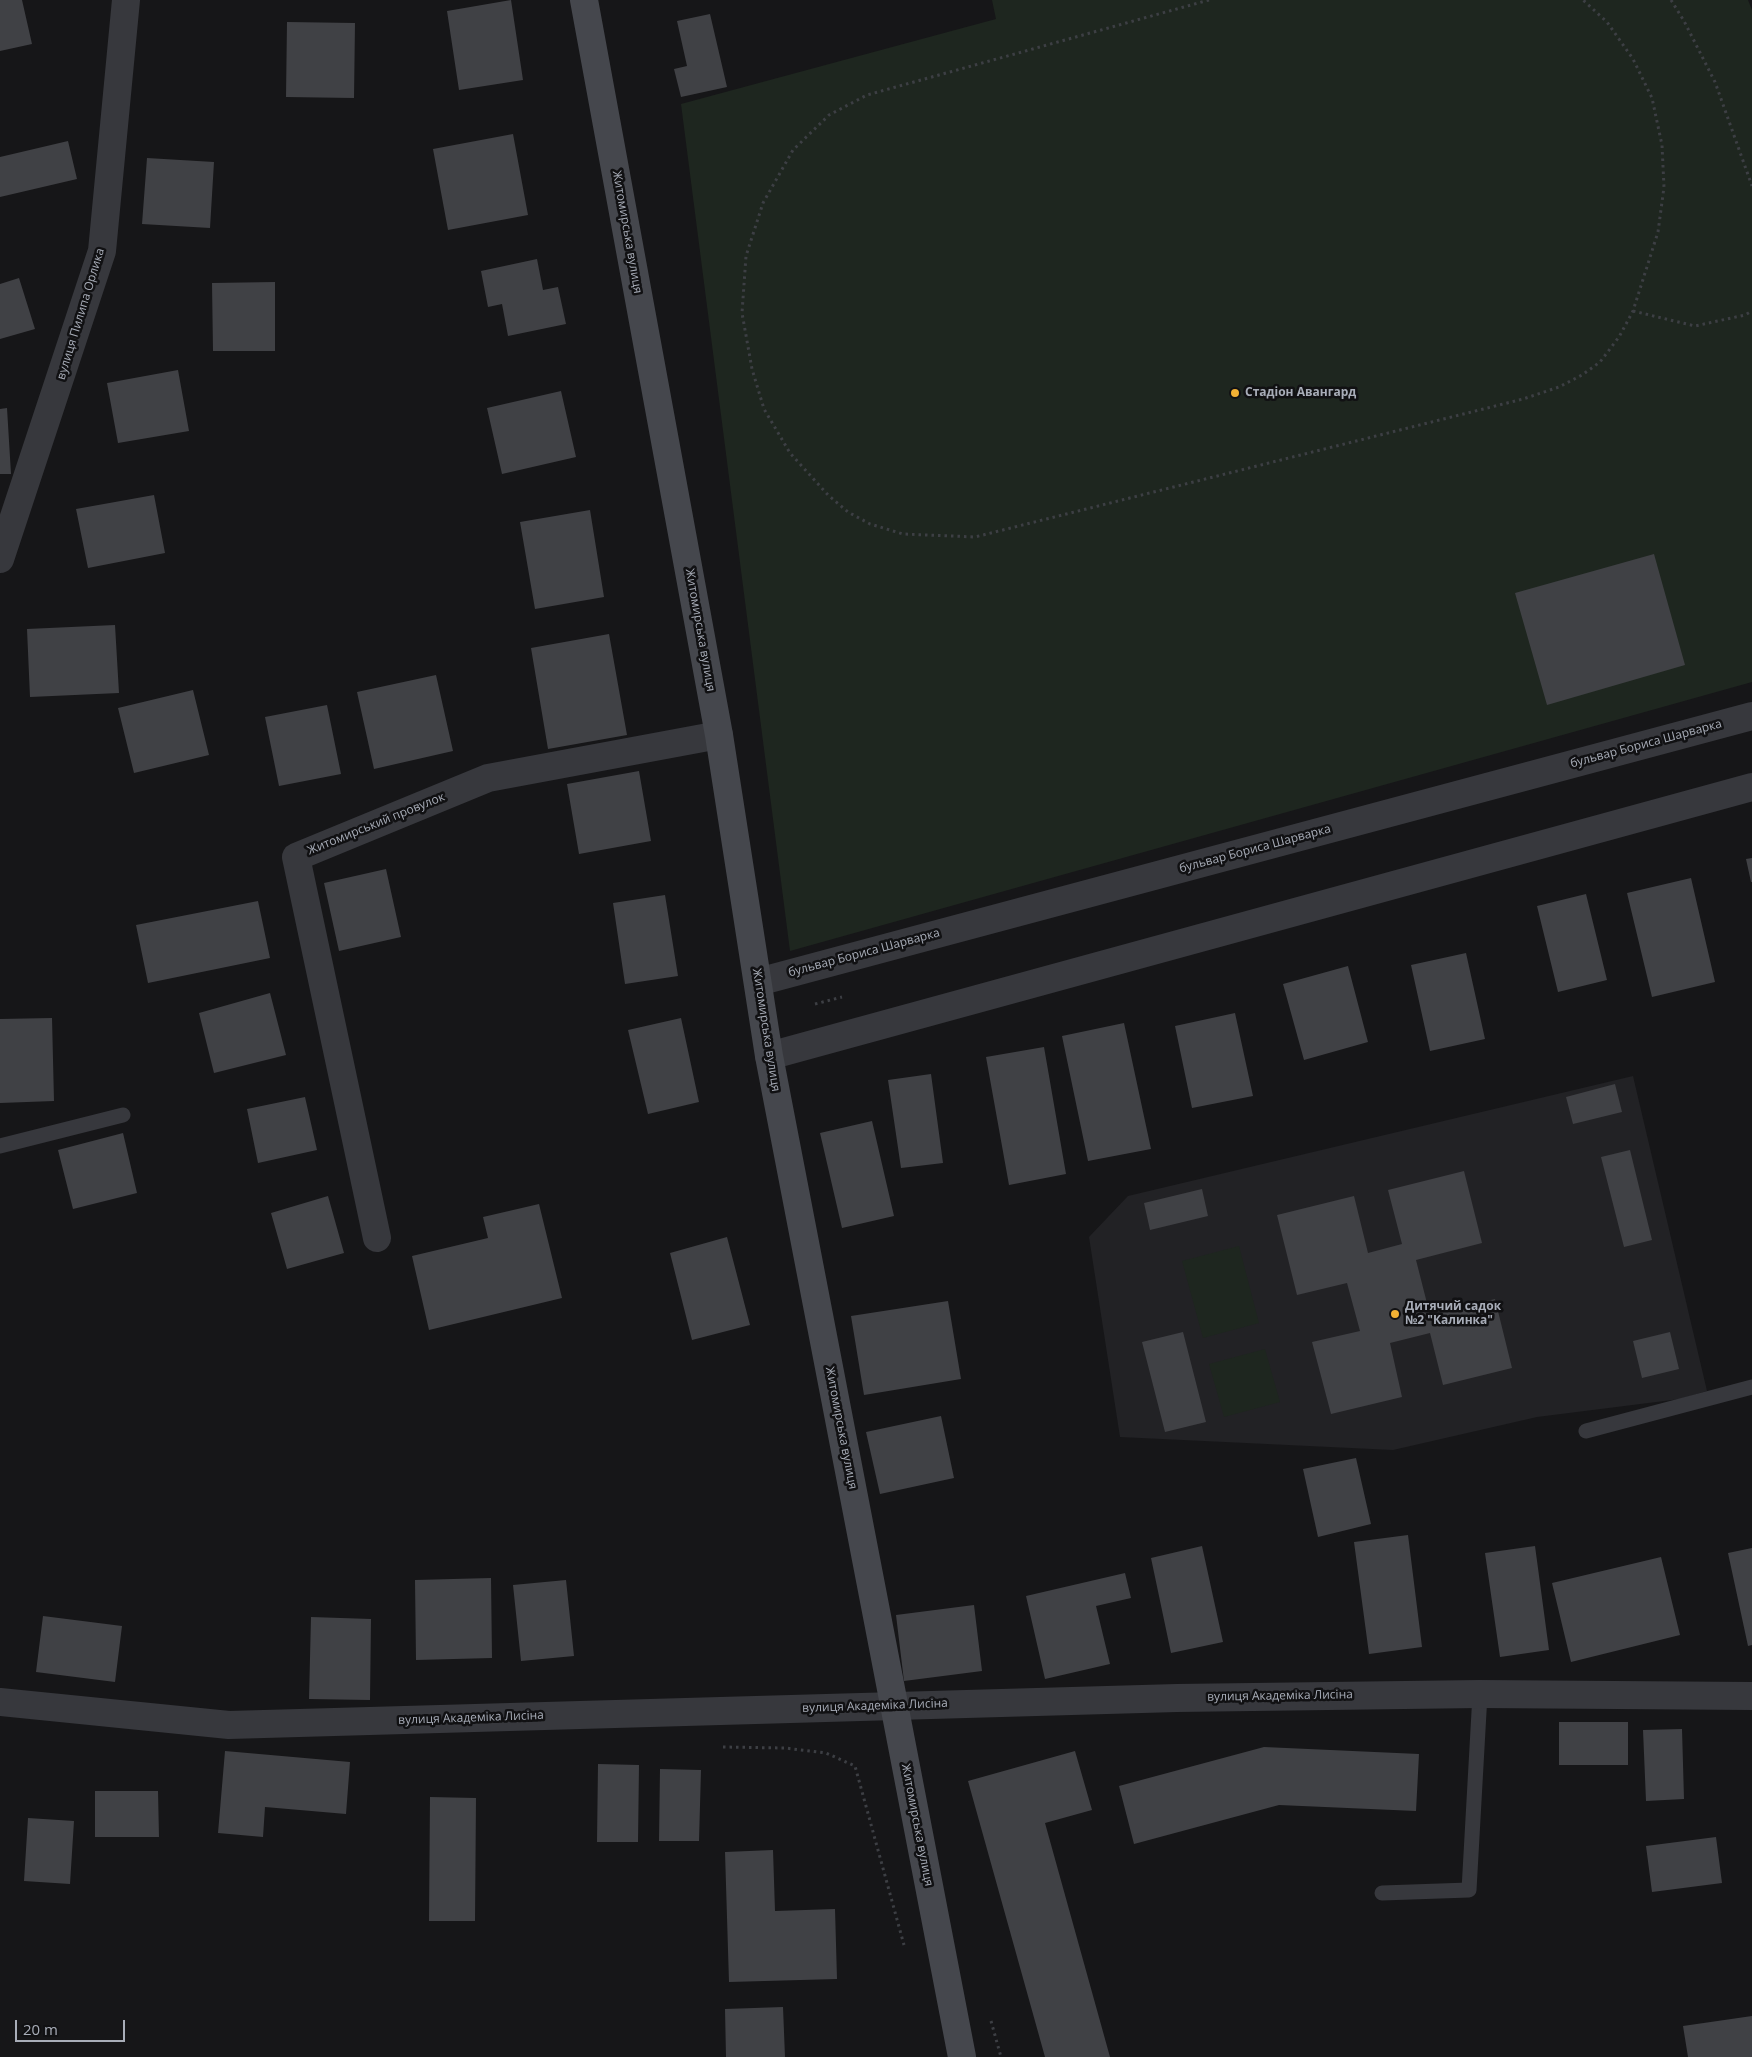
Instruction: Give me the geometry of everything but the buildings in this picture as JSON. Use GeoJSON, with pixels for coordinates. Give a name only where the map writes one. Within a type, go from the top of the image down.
{"type":"FeatureCollection","features":[{"type":"Feature","properties":{"kind":"main road","name":"Житомирська вулиця"},"geometry":{"type":"LineString","coordinates":[[584,0],[719,735],[769,1056],[962,2057]]}},
{"type":"Feature","properties":{"kind":"street","name":"вулиця Пилипа Орлика"},"geometry":{"type":"LineString","coordinates":[[0,559],[102,251],[126,0]]}},
{"type":"Feature","properties":{"kind":"street","name":"бульвар Бориса Шарварка"},"geometry":{"type":"LineString","coordinates":[[758,982],[1752,716]]}},
{"type":"Feature","properties":{"kind":"street","name":"Житомирський провулок"},"geometry":{"type":"LineString","coordinates":[[377,1238],[296,857],[488,778],[719,735]]}},
{"type":"Feature","properties":{"kind":"street"},"geometry":{"type":"LineString","coordinates":[[769,1056],[1752,787]]}},
{"type":"Feature","properties":{"kind":"street","name":"вулиця Академіка Лисіна"},"geometry":{"type":"LineString","coordinates":[[0,1702],[229,1725],[1177,1698],[1480,1694],[1752,1696]]}},
{"type":"Feature","properties":{"kind":"lane"},"geometry":{"type":"LineString","coordinates":[[0,1146],[123,1115]]}},
{"type":"Feature","properties":{"kind":"lane"},"geometry":{"type":"LineString","coordinates":[[1586,1430],[1752,1387]]}},
{"type":"Feature","properties":{"kind":"lane"},"geometry":{"type":"LineString","coordinates":[[1382,1893],[1469,1890],[1480,1694]]}},
{"type":"Feature","properties":{"kind":"path"},"geometry":{"type":"LineString","coordinates":[[1209,0],[867,94],[829,114],[793,150],[763,203],[746,256],[742,312],[752,369],[764,410],[790,453],[828,496],[848,512],[870,524],[903,534],[975,537],[1522,399],[1559,388],[1582,376],[1600,362],[1619,337],[1633,311],[1658,232],[1664,187],[1662,145],[1652,98],[1633,59],[1606,22],[1584,0]]}},
{"type":"Feature","properties":{"kind":"path"},"geometry":{"type":"LineString","coordinates":[[1670,0],[1684,21],[1715,82],[1752,186]]}},
{"type":"Feature","properties":{"kind":"path"},"geometry":{"type":"LineString","coordinates":[[1633,311],[1695,326],[1745,315],[1752,311]]}},
{"type":"Feature","properties":{"kind":"path"},"geometry":{"type":"LineString","coordinates":[[715,1747],[785,1748],[826,1753],[855,1766],[905,1950]]}},
{"type":"Feature","properties":{"kind":"shaded area","name":"Стадіон Авангард"},"geometry":{"type":"Polygon","coordinates":[[[992,0],[1748,0],[1752,10],[1752,682],[790,951],[681,104],[996,19],[992,0]]]}},
{"type":"Feature","properties":{"kind":"shaded area","name":"Дитячий садок №2 \"Калинка\""},"geometry":{"type":"Polygon","coordinates":[[[1633,1076],[1707,1391],[1680,1399],[1537,1417],[1393,1450],[1120,1437],[1089,1237],[1128,1196],[1633,1076]]]}},
{"type":"Feature","properties":{"kind":"shaded area"},"geometry":{"type":"Polygon","coordinates":[[[1239,1246],[1259,1323],[1203,1338],[1182,1261],[1239,1246]]]}},
{"type":"Feature","properties":{"kind":"shaded area"},"geometry":{"type":"Polygon","coordinates":[[[1265,1349],[1280,1402],[1224,1417],[1209,1364],[1265,1349]]]}},
{"type":"Feature","properties":{"kind":"place","name":"Стадіон Авангард"},"geometry":{"type":"Point","coordinates":[1235,393]}},
{"type":"Feature","properties":{"kind":"place","name":"Дитячий садок №2 \"Калинка\""},"geometry":{"type":"Point","coordinates":[1395,1314]}}]}
